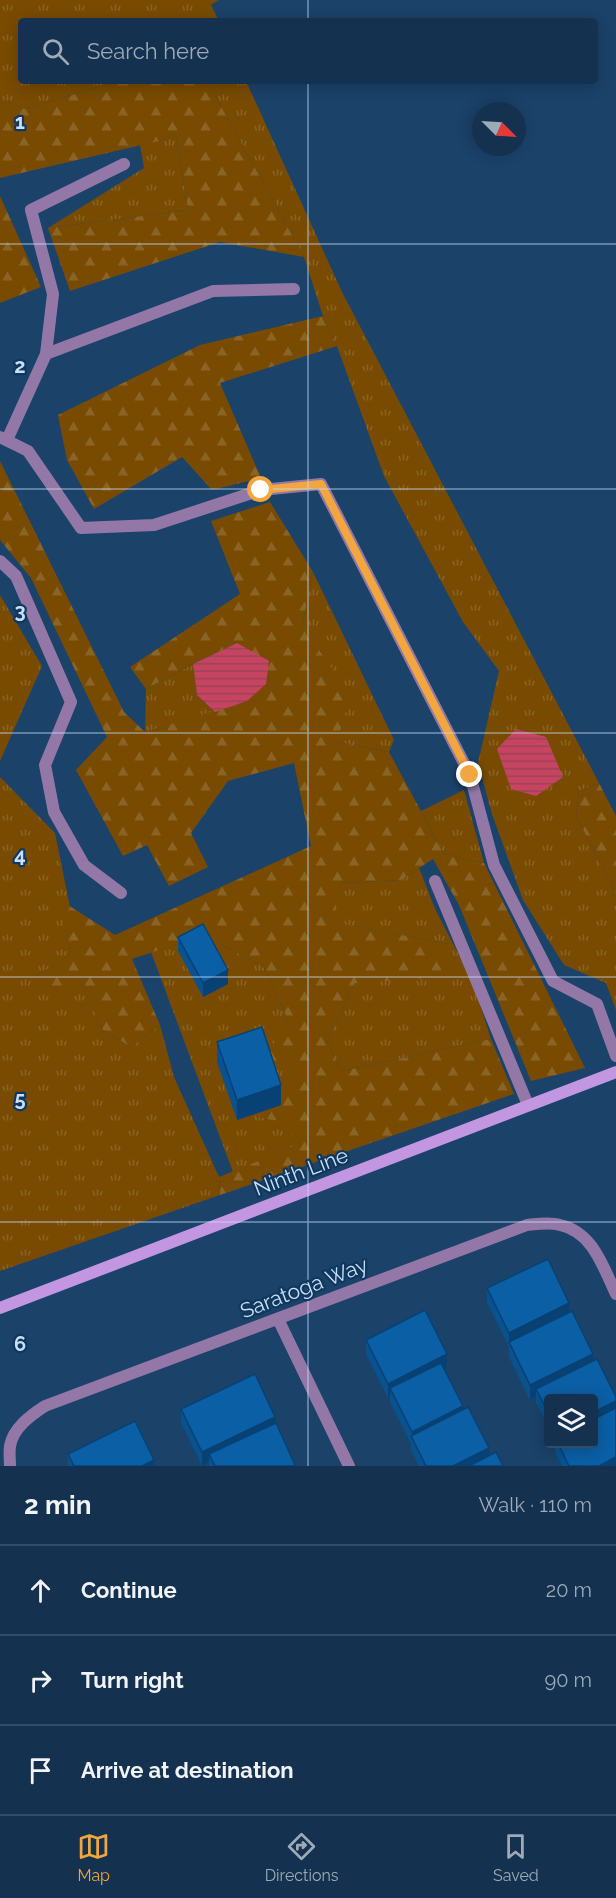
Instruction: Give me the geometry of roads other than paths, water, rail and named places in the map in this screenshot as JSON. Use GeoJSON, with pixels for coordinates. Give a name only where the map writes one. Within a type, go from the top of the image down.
{"type":"FeatureCollection","features":[{"type":"Feature","properties":{"kind":"main road","name":"Ninth Line"},"geometry":{"type":"LineString","coordinates":[[0,1308],[616,1071]]}},
{"type":"Feature","properties":{"kind":"street"},"geometry":{"type":"LineString","coordinates":[[124,164],[31,210],[52,294],[46,354],[4,439],[28,450],[81,528],[154,525],[261,490],[321,484],[470,775],[495,865],[553,981],[597,1004],[616,1056]]}},
{"type":"Feature","properties":{"kind":"street"},"geometry":{"type":"LineString","coordinates":[[46,354],[213,291],[294,289]]}},
{"type":"Feature","properties":{"kind":"street"},"geometry":{"type":"LineString","coordinates":[[0,561],[16,576],[72,702],[45,765],[54,812],[84,865],[121,893]]}},
{"type":"Feature","properties":{"kind":"street"},"geometry":{"type":"LineString","coordinates":[[435,881],[528,1105]]}},
{"type":"Feature","properties":{"kind":"street","name":"Saratoga Way"},"geometry":{"type":"LineString","coordinates":[[10,1466],[10,1445],[16,1430],[31,1415],[45,1406],[527,1224],[559,1224],[580,1232],[596,1252],[616,1294]]}},
{"type":"Feature","properties":{"kind":"street"},"geometry":{"type":"LineString","coordinates":[[278,1319],[349,1466]]}}]}
